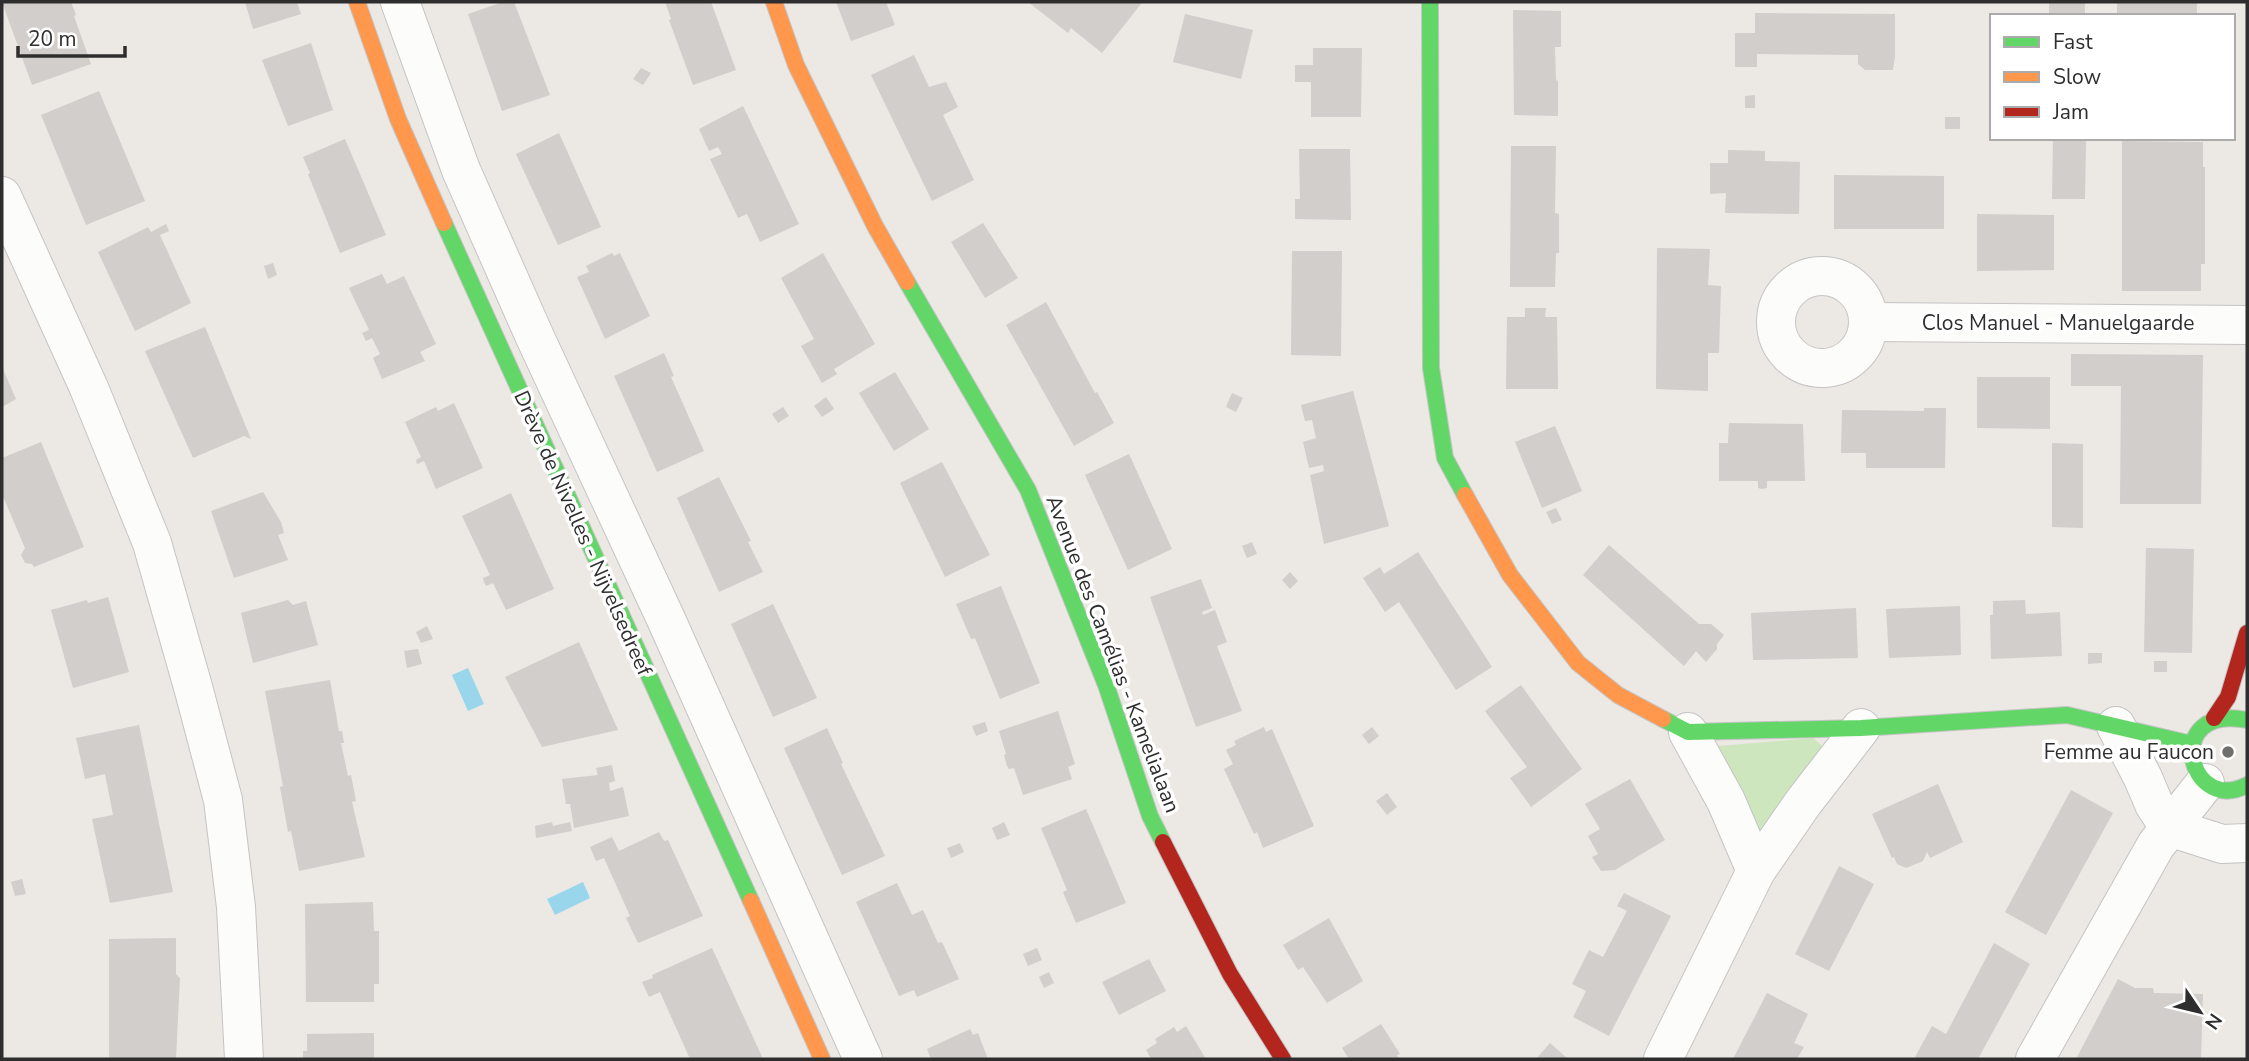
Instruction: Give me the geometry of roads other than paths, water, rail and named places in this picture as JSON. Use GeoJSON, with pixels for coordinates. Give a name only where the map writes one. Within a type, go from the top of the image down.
{"type":"FeatureCollection","features":[{"type":"Feature","properties":{"kind":"street","name":"Drève de Nivelles - Nijvelsedreef"},"geometry":{"type":"LineString","coordinates":[[357,2],[398,119],[427,186],[822,1059]]}},
{"type":"Feature","properties":{"kind":"street","name":"Drève de Nivelles - Nijvelsedreef"},"geometry":{"type":"LineString","coordinates":[[400,2],[461,170],[534,335],[677,642],[863,1059]]}},
{"type":"Feature","properties":{"kind":"street","name":"Avenue des Camélias - Kamelialaan"},"geometry":{"type":"LineString","coordinates":[[774,2],[796,65],[875,226],[1028,490],[1106,685],[1150,816],[1230,974],[1283,1059]]}},
{"type":"Feature","properties":{"kind":"street"},"geometry":{"type":"LineString","coordinates":[[1430,2],[1431,368],[1445,458],[1510,575],[1578,663],[1618,695],[1688,732],[1861,728],[2067,715],[2192,744]]}},
{"type":"Feature","properties":{"kind":"street"},"geometry":{"type":"LineString","coordinates":[[2,197],[89,388],[152,543],[193,687],[223,800],[236,907],[244,1059]]}},
{"type":"Feature","properties":{"kind":"street","name":"Clos Manuel - Manuelgaarde"},"geometry":{"type":"LineString","coordinates":[[1869,322],[2247,325]]}},
{"type":"Feature","properties":{"kind":"street"},"geometry":{"type":"LineString","coordinates":[[2235,790],[2197,775],[2190,754],[2196,733],[2214,718],[2228,697],[2247,633]]}},
{"type":"Feature","properties":{"kind":"street"},"geometry":{"type":"LineString","coordinates":[[2214,718],[2225,715],[2247,720]]}},
{"type":"Feature","properties":{"kind":"street"},"geometry":{"type":"LineString","coordinates":[[2116,726],[2154,804],[2169,827],[2222,845],[2247,843]]}},
{"type":"Feature","properties":{"kind":"street"},"geometry":{"type":"LineString","coordinates":[[1664,1059],[1756,871],[1803,803],[1861,728]]}},
{"type":"Feature","properties":{"kind":"street"},"geometry":{"type":"LineString","coordinates":[[1688,732],[1726,801],[1756,871]]}},
{"type":"Feature","properties":{"kind":"street"},"geometry":{"type":"LineString","coordinates":[[2035,1059],[2156,845],[2169,827],[2235,790]]}},
{"type":"Feature","properties":{"kind":"water"},"geometry":{"type":"Polygon","coordinates":[[[468,668],[484,704],[468,711],[452,675],[468,668]]]}},
{"type":"Feature","properties":{"kind":"water"},"geometry":{"type":"Polygon","coordinates":[[[583,882],[590,898],[555,915],[547,899],[583,882]]]}},
{"type":"Feature","properties":{"kind":"place","name":"Femme au Faucon"},"geometry":{"type":"Point","coordinates":[2228,752]}}]}
